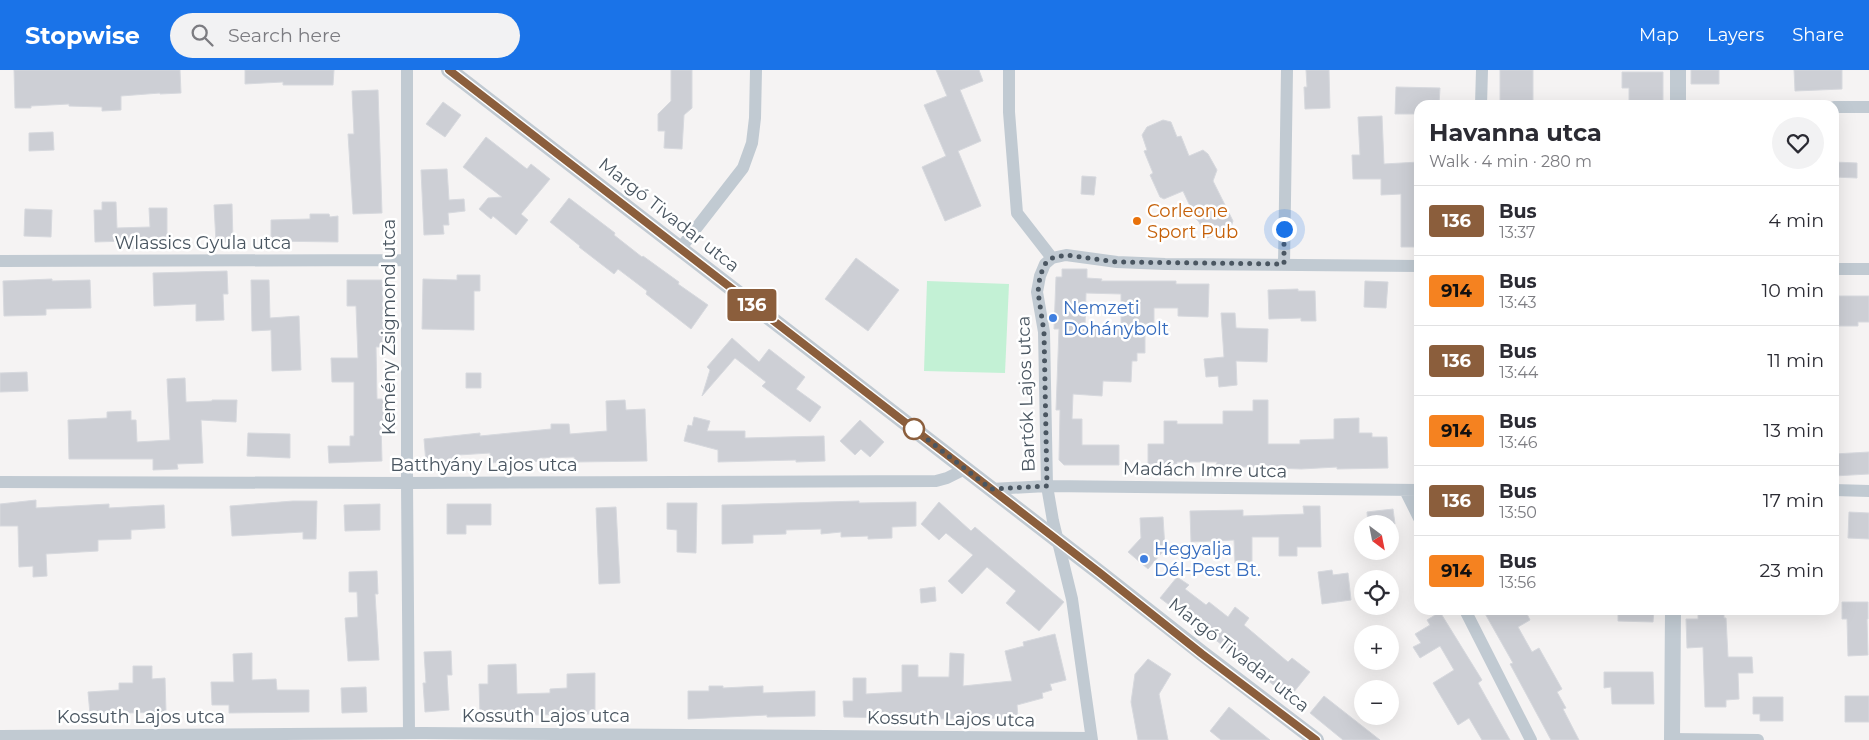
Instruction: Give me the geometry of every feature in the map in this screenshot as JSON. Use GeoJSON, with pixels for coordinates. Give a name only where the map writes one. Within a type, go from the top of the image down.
{"type":"FeatureCollection","features":[{"type":"Feature","properties":{"kind":"street","name":"Kemény Zsigmond utca"},"geometry":{"type":"LineString","coordinates":[[408,70],[407,483],[409,733]]}},
{"type":"Feature","properties":{"kind":"street","name":"Margó Tivadar utca"},"geometry":{"type":"LineString","coordinates":[[449,70],[1059,541],[1202,654],[1316,740]]}},
{"type":"Feature","properties":{"kind":"street"},"geometry":{"type":"LineString","coordinates":[[680,249],[744,168],[752,143],[755,118],[756,70]]}},
{"type":"Feature","properties":{"kind":"street"},"geometry":{"type":"LineString","coordinates":[[1009,70],[1009,112],[1017,212],[1052,258],[1066,255],[1117,262],[1414,266]]}},
{"type":"Feature","properties":{"kind":"street"},"geometry":{"type":"LineString","coordinates":[[1284,264],[1287,70]]}},
{"type":"Feature","properties":{"kind":"street"},"geometry":{"type":"LineString","coordinates":[[1481,100],[1482,70]]}},
{"type":"Feature","properties":{"kind":"street"},"geometry":{"type":"LineString","coordinates":[[1678,70],[1678,100]]}},
{"type":"Feature","properties":{"kind":"street"},"geometry":{"type":"LineString","coordinates":[[1839,107],[1869,107]]}},
{"type":"Feature","properties":{"kind":"street","name":"Bartók Lajos utca"},"geometry":{"type":"LineString","coordinates":[[1052,258],[1045,264],[1042,270],[1038,292],[1044,332],[1047,486],[1072,599],[1092,739]]}},
{"type":"Feature","properties":{"kind":"street","name":"Wlassics Gyula utca"},"geometry":{"type":"LineString","coordinates":[[0,260],[407,260]]}},
{"type":"Feature","properties":{"kind":"street"},"geometry":{"type":"LineString","coordinates":[[1839,269],[1869,269]]}},
{"type":"Feature","properties":{"kind":"street","name":"Batthyány Lajos utca"},"geometry":{"type":"LineString","coordinates":[[0,482],[936,481],[965,469]]}},
{"type":"Feature","properties":{"kind":"street","name":"Madách Imre utca"},"geometry":{"type":"LineString","coordinates":[[991,489],[1047,486],[1414,490]]}},
{"type":"Feature","properties":{"kind":"street"},"geometry":{"type":"LineString","coordinates":[[1404,490],[1414,509]]}},
{"type":"Feature","properties":{"kind":"street"},"geometry":{"type":"LineString","coordinates":[[1839,490],[1869,491]]}},
{"type":"Feature","properties":{"kind":"street"},"geometry":{"type":"LineString","coordinates":[[1468,615],[1531,740]]}},
{"type":"Feature","properties":{"kind":"street"},"geometry":{"type":"LineString","coordinates":[[1673,615],[1672,740],[1758,740]]}},
{"type":"Feature","properties":{"kind":"street","name":"Kossuth Lajos utca"},"geometry":{"type":"LineString","coordinates":[[0,736],[409,733],[427,736],[1092,739]]}},
{"type":"Feature","properties":{"kind":"green space"},"geometry":{"type":"Polygon","coordinates":[[[927,281],[1009,284],[1005,373],[924,371],[927,281]]]}},
{"type":"Feature","properties":{"kind":"building"},"geometry":{"type":"Polygon","coordinates":[[[14,70],[180,70],[181,93],[121,96],[121,110],[102,111],[102,107],[69,106],[69,104],[15,108],[14,70]]]}},
{"type":"Feature","properties":{"kind":"building"},"geometry":{"type":"Polygon","coordinates":[[[245,70],[334,70],[333,85],[283,85],[283,82],[245,84],[245,70]]]}},
{"type":"Feature","properties":{"kind":"building"},"geometry":{"type":"Polygon","coordinates":[[[671,70],[692,70],[692,108],[684,115],[682,149],[664,148],[665,131],[658,131],[658,114],[671,101],[671,70]]]}},
{"type":"Feature","properties":{"kind":"building"},"geometry":{"type":"Polygon","coordinates":[[[936,70],[979,70],[983,81],[960,90],[981,141],[958,151],[981,206],[945,221],[922,167],[946,156],[924,105],[947,96],[936,70]]]}},
{"type":"Feature","properties":{"kind":"building"},"geometry":{"type":"Polygon","coordinates":[[[1306,70],[1329,70],[1330,108],[1305,109],[1304,87],[1307,87],[1306,70]]]}},
{"type":"Feature","properties":{"kind":"building"},"geometry":{"type":"Polygon","coordinates":[[[1500,70],[1533,70],[1533,100],[1500,100],[1500,70]]]}},
{"type":"Feature","properties":{"kind":"building"},"geometry":{"type":"Polygon","coordinates":[[[1691,70],[1719,70],[1719,84],[1691,84],[1691,70]]]}},
{"type":"Feature","properties":{"kind":"building"},"geometry":{"type":"Polygon","coordinates":[[[1794,70],[1842,70],[1842,89],[1795,91],[1794,70]]]}},
{"type":"Feature","properties":{"kind":"building"},"geometry":{"type":"Polygon","coordinates":[[[1622,72],[1663,72],[1663,100],[1629,100],[1629,88],[1622,88],[1622,72]]]}},
{"type":"Feature","properties":{"kind":"building"},"geometry":{"type":"Polygon","coordinates":[[[1396,87],[1440,88],[1439,100],[1414,100],[1414,114],[1395,114],[1396,87]]]}},
{"type":"Feature","properties":{"kind":"building"},"geometry":{"type":"Polygon","coordinates":[[[378,90],[382,213],[353,214],[348,134],[354,134],[352,91],[378,90]]]}},
{"type":"Feature","properties":{"kind":"building"},"geometry":{"type":"Polygon","coordinates":[[[443,102],[461,115],[445,137],[426,124],[443,102]]]}},
{"type":"Feature","properties":{"kind":"building"},"geometry":{"type":"Polygon","coordinates":[[[1382,116],[1384,164],[1414,162],[1414,247],[1401,247],[1401,194],[1381,195],[1381,179],[1353,179],[1352,155],[1360,155],[1358,117],[1382,116]]]}},
{"type":"Feature","properties":{"kind":"building"},"geometry":{"type":"Polygon","coordinates":[[[1163,120],[1171,122],[1177,137],[1181,136],[1189,156],[1203,150],[1208,154],[1217,170],[1213,181],[1233,221],[1231,227],[1207,238],[1183,191],[1164,199],[1160,197],[1150,175],[1153,173],[1144,151],[1147,150],[1142,135],[1147,127],[1163,120]]]}},
{"type":"Feature","properties":{"kind":"building"},"geometry":{"type":"Polygon","coordinates":[[[53,132],[54,150],[29,151],[29,133],[53,132]]]}},
{"type":"Feature","properties":{"kind":"building"},"geometry":{"type":"Polygon","coordinates":[[[486,137],[527,169],[531,164],[550,179],[521,214],[528,220],[516,235],[493,216],[491,219],[479,209],[488,198],[502,197],[463,167],[486,137]]]}},
{"type":"Feature","properties":{"kind":"building"},"geometry":{"type":"Polygon","coordinates":[[[1839,162],[1857,163],[1857,178],[1839,177],[1839,162]]]}},
{"type":"Feature","properties":{"kind":"building"},"geometry":{"type":"Polygon","coordinates":[[[447,169],[449,200],[464,199],[465,211],[448,213],[449,225],[443,225],[444,234],[424,235],[421,170],[447,169]]]}},
{"type":"Feature","properties":{"kind":"building"},"geometry":{"type":"Polygon","coordinates":[[[1082,176],[1096,177],[1094,195],[1081,194],[1082,176]]]}},
{"type":"Feature","properties":{"kind":"building"},"geometry":{"type":"Polygon","coordinates":[[[569,198],[615,233],[614,235],[642,257],[679,282],[678,284],[708,305],[691,329],[646,294],[647,291],[618,269],[614,274],[550,222],[569,198]]]}},
{"type":"Feature","properties":{"kind":"building"},"geometry":{"type":"Polygon","coordinates":[[[102,202],[116,202],[117,228],[150,227],[149,208],[167,208],[167,241],[150,241],[150,248],[127,249],[127,241],[95,242],[94,210],[102,210],[102,202]]]}},
{"type":"Feature","properties":{"kind":"building"},"geometry":{"type":"Polygon","coordinates":[[[232,204],[233,242],[216,242],[214,205],[232,204]]]}},
{"type":"Feature","properties":{"kind":"building"},"geometry":{"type":"Polygon","coordinates":[[[25,209],[52,210],[51,237],[24,236],[25,209]]]}},
{"type":"Feature","properties":{"kind":"building"},"geometry":{"type":"Polygon","coordinates":[[[310,214],[329,214],[330,217],[338,216],[338,242],[271,241],[271,220],[310,219],[310,214]]]}},
{"type":"Feature","properties":{"kind":"building"},"geometry":{"type":"Polygon","coordinates":[[[856,258],[899,290],[868,331],[825,299],[856,258]]]}},
{"type":"Feature","properties":{"kind":"building"},"geometry":{"type":"Polygon","coordinates":[[[1062,269],[1087,269],[1087,278],[1102,279],[1101,281],[1176,281],[1176,284],[1209,284],[1208,317],[1178,316],[1178,308],[1154,308],[1154,324],[1145,324],[1145,353],[1137,353],[1137,361],[1132,361],[1131,382],[1103,381],[1102,396],[1073,394],[1072,419],[1082,419],[1082,445],[1119,445],[1119,465],[1064,465],[1059,460],[1060,410],[1056,410],[1059,329],[1054,329],[1056,277],[1062,277],[1062,269]],[[1086,293],[1085,328],[1121,329],[1121,294],[1086,293]]]}},
{"type":"Feature","properties":{"kind":"building"},"geometry":{"type":"Polygon","coordinates":[[[227,271],[228,294],[223,294],[224,320],[196,321],[196,304],[154,306],[153,273],[227,271]]]}},
{"type":"Feature","properties":{"kind":"building"},"geometry":{"type":"Polygon","coordinates":[[[457,275],[480,275],[480,291],[474,291],[474,330],[422,329],[423,279],[457,280],[457,275]]]}},
{"type":"Feature","properties":{"kind":"building"},"geometry":{"type":"Polygon","coordinates":[[[52,279],[52,281],[90,280],[91,308],[46,309],[46,315],[4,316],[3,281],[52,279]]]}},
{"type":"Feature","properties":{"kind":"building"},"geometry":{"type":"Polygon","coordinates":[[[251,280],[269,280],[270,318],[299,316],[301,370],[272,371],[271,330],[252,331],[251,280]]]}},
{"type":"Feature","properties":{"kind":"building"},"geometry":{"type":"Polygon","coordinates":[[[347,280],[382,280],[384,347],[376,347],[377,399],[384,399],[384,424],[381,424],[382,461],[329,463],[328,446],[350,446],[350,436],[354,436],[354,382],[332,382],[331,358],[358,358],[356,306],[347,306],[347,280]]]}},
{"type":"Feature","properties":{"kind":"building"},"geometry":{"type":"Polygon","coordinates":[[[1365,281],[1388,282],[1386,308],[1364,307],[1365,281]]]}},
{"type":"Feature","properties":{"kind":"building"},"geometry":{"type":"Polygon","coordinates":[[[1298,289],[1298,291],[1315,291],[1316,321],[1301,321],[1301,318],[1269,319],[1268,290],[1298,289]]]}},
{"type":"Feature","properties":{"kind":"building"},"geometry":{"type":"Polygon","coordinates":[[[1839,296],[1869,296],[1869,322],[1858,322],[1858,326],[1839,326],[1839,296]]]}},
{"type":"Feature","properties":{"kind":"building"},"geometry":{"type":"Polygon","coordinates":[[[1221,313],[1235,313],[1236,328],[1268,329],[1267,362],[1236,361],[1237,385],[1219,387],[1218,376],[1206,377],[1204,359],[1224,357],[1221,313]]]}},
{"type":"Feature","properties":{"kind":"building"},"geometry":{"type":"Polygon","coordinates":[[[732,338],[759,362],[769,349],[805,377],[796,389],[821,407],[810,422],[762,386],[766,382],[735,358],[702,396],[710,370],[707,367],[732,338]]]}},
{"type":"Feature","properties":{"kind":"building"},"geometry":{"type":"Polygon","coordinates":[[[27,372],[28,391],[0,392],[0,373],[27,372]]]}},
{"type":"Feature","properties":{"kind":"building"},"geometry":{"type":"Polygon","coordinates":[[[466,373],[481,373],[481,388],[466,388],[466,373]]]}},
{"type":"Feature","properties":{"kind":"building"},"geometry":{"type":"Polygon","coordinates":[[[185,378],[186,402],[237,400],[236,422],[201,420],[203,463],[177,464],[178,469],[153,470],[153,459],[69,459],[68,420],[107,418],[107,412],[131,411],[131,420],[136,420],[137,442],[170,440],[167,379],[185,378]]]}},
{"type":"Feature","properties":{"kind":"building"},"geometry":{"type":"Polygon","coordinates":[[[625,400],[626,410],[645,409],[647,461],[575,462],[574,457],[540,458],[540,461],[514,463],[514,461],[491,463],[490,453],[458,455],[458,461],[426,463],[424,439],[480,433],[480,436],[551,429],[551,424],[569,424],[570,434],[607,431],[606,401],[625,400]]]}},
{"type":"Feature","properties":{"kind":"building"},"geometry":{"type":"Polygon","coordinates":[[[1253,400],[1268,400],[1268,444],[1300,444],[1300,440],[1334,439],[1334,419],[1359,418],[1359,433],[1372,433],[1372,437],[1387,437],[1388,468],[1337,469],[1337,467],[1301,469],[1216,466],[1217,462],[1148,464],[1148,444],[1164,444],[1164,421],[1177,421],[1177,424],[1223,424],[1223,411],[1253,411],[1253,400]]]}},
{"type":"Feature","properties":{"kind":"building"},"geometry":{"type":"Polygon","coordinates":[[[694,417],[710,421],[707,431],[745,431],[745,438],[824,436],[825,461],[718,462],[718,450],[684,441],[688,425],[692,426],[694,417]]]}},
{"type":"Feature","properties":{"kind":"building"},"geometry":{"type":"Polygon","coordinates":[[[860,420],[884,442],[870,457],[861,449],[855,455],[840,441],[860,420]]]}},
{"type":"Feature","properties":{"kind":"building"},"geometry":{"type":"Polygon","coordinates":[[[248,433],[290,434],[290,458],[247,456],[248,433]]]}},
{"type":"Feature","properties":{"kind":"building"},"geometry":{"type":"Polygon","coordinates":[[[1869,452],[1869,474],[1839,476],[1839,454],[1869,452]]]}},
{"type":"Feature","properties":{"kind":"building"},"geometry":{"type":"Polygon","coordinates":[[[36,500],[36,508],[109,504],[109,508],[164,505],[165,528],[131,530],[131,539],[98,540],[98,551],[46,554],[47,576],[33,577],[33,566],[19,567],[18,526],[0,526],[0,504],[36,500]]]}},
{"type":"Feature","properties":{"kind":"building"},"geometry":{"type":"Polygon","coordinates":[[[317,501],[316,539],[303,539],[303,532],[232,536],[230,506],[317,501]]]}},
{"type":"Feature","properties":{"kind":"building"},"geometry":{"type":"Polygon","coordinates":[[[859,501],[859,503],[916,502],[916,526],[892,527],[892,538],[868,539],[868,536],[841,537],[841,532],[821,534],[821,529],[786,530],[786,534],[753,535],[753,543],[722,544],[722,505],[859,501]]]}},
{"type":"Feature","properties":{"kind":"building"},"geometry":{"type":"Polygon","coordinates":[[[939,502],[971,531],[975,527],[1064,602],[1039,631],[1006,603],[1016,591],[987,567],[962,594],[948,581],[973,555],[946,533],[939,540],[921,524],[939,502]]]}},
{"type":"Feature","properties":{"kind":"building"},"geometry":{"type":"Polygon","coordinates":[[[667,503],[697,503],[696,553],[677,552],[677,530],[667,529],[667,503]]]}},
{"type":"Feature","properties":{"kind":"building"},"geometry":{"type":"Polygon","coordinates":[[[380,504],[380,530],[345,531],[344,505],[380,504]]]}},
{"type":"Feature","properties":{"kind":"building"},"geometry":{"type":"Polygon","coordinates":[[[447,504],[491,504],[491,525],[466,525],[466,534],[447,534],[447,504]]]}},
{"type":"Feature","properties":{"kind":"building"},"geometry":{"type":"Polygon","coordinates":[[[1303,506],[1320,506],[1321,547],[1297,547],[1297,556],[1279,556],[1279,537],[1252,537],[1252,562],[1235,563],[1234,540],[1191,542],[1190,511],[1243,510],[1243,516],[1304,514],[1303,506]]]}},
{"type":"Feature","properties":{"kind":"building"},"geometry":{"type":"Polygon","coordinates":[[[616,507],[620,583],[599,584],[596,508],[616,507]]]}},
{"type":"Feature","properties":{"kind":"building"},"geometry":{"type":"Polygon","coordinates":[[[1393,509],[1394,515],[1367,515],[1367,512],[1393,509]]]}},
{"type":"Feature","properties":{"kind":"building"},"geometry":{"type":"Polygon","coordinates":[[[1849,512],[1869,513],[1869,539],[1848,538],[1849,512]]]}},
{"type":"Feature","properties":{"kind":"building"},"geometry":{"type":"Polygon","coordinates":[[[1163,517],[1165,549],[1148,569],[1128,552],[1141,538],[1140,518],[1163,517]]]}},
{"type":"Feature","properties":{"kind":"building"},"geometry":{"type":"Polygon","coordinates":[[[1332,570],[1333,575],[1348,573],[1351,600],[1322,604],[1318,572],[1332,570]]]}},
{"type":"Feature","properties":{"kind":"building"},"geometry":{"type":"Polygon","coordinates":[[[377,571],[378,594],[375,594],[379,660],[348,661],[345,618],[358,617],[357,592],[349,592],[349,572],[377,571]]]}},
{"type":"Feature","properties":{"kind":"building"},"geometry":{"type":"Polygon","coordinates":[[[1177,577],[1189,585],[1185,589],[1206,605],[1209,602],[1228,617],[1235,607],[1249,618],[1244,625],[1288,662],[1292,658],[1310,672],[1289,698],[1160,598],[1177,577]]]}},
{"type":"Feature","properties":{"kind":"building"},"geometry":{"type":"Polygon","coordinates":[[[935,587],[936,601],[921,603],[920,589],[935,587]]]}},
{"type":"Feature","properties":{"kind":"building"},"geometry":{"type":"Polygon","coordinates":[[[1842,602],[1868,602],[1868,655],[1848,656],[1847,619],[1842,619],[1842,602]]]}},
{"type":"Feature","properties":{"kind":"building"},"geometry":{"type":"Polygon","coordinates":[[[1435,615],[1442,615],[1482,680],[1478,683],[1510,740],[1482,740],[1469,718],[1458,725],[1433,683],[1454,670],[1440,646],[1420,658],[1413,647],[1421,643],[1415,634],[1430,625],[1427,620],[1435,615]]]}},
{"type":"Feature","properties":{"kind":"building"},"geometry":{"type":"Polygon","coordinates":[[[1486,615],[1528,615],[1530,620],[1518,627],[1532,652],[1539,648],[1562,689],[1557,692],[1566,708],[1563,709],[1579,740],[1551,740],[1510,664],[1513,663],[1486,615]]]}},
{"type":"Feature","properties":{"kind":"building"},"geometry":{"type":"Polygon","coordinates":[[[1618,615],[1654,615],[1653,622],[1618,621],[1618,615]]]}},
{"type":"Feature","properties":{"kind":"building"},"geometry":{"type":"Polygon","coordinates":[[[1698,615],[1724,615],[1724,618],[1726,618],[1728,657],[1752,657],[1753,673],[1738,673],[1739,699],[1726,700],[1726,707],[1705,707],[1703,647],[1687,648],[1686,619],[1698,619],[1698,615]]]}},
{"type":"Feature","properties":{"kind":"building"},"geometry":{"type":"Polygon","coordinates":[[[1055,634],[1066,680],[1050,684],[1052,690],[1042,693],[1043,698],[1017,705],[1018,718],[844,717],[843,701],[853,701],[853,678],[866,678],[866,694],[902,692],[902,665],[918,665],[918,677],[949,677],[950,653],[964,654],[963,686],[1012,681],[1005,651],[1024,646],[1023,642],[1055,634]]]}},
{"type":"Feature","properties":{"kind":"building"},"geometry":{"type":"Polygon","coordinates":[[[451,651],[452,675],[447,675],[449,710],[425,712],[423,683],[426,683],[424,652],[451,651]]]}},
{"type":"Feature","properties":{"kind":"building"},"geometry":{"type":"Polygon","coordinates":[[[252,653],[252,680],[276,679],[277,690],[309,690],[309,712],[229,713],[229,705],[212,705],[211,682],[234,682],[233,654],[252,653]]]}},
{"type":"Feature","properties":{"kind":"building"},"geometry":{"type":"Polygon","coordinates":[[[1148,659],[1171,674],[1159,694],[1168,740],[1138,740],[1131,702],[1135,674],[1148,659]]]}},
{"type":"Feature","properties":{"kind":"building"},"geometry":{"type":"Polygon","coordinates":[[[516,664],[517,694],[550,693],[550,689],[567,688],[567,674],[595,673],[595,714],[480,716],[479,684],[488,684],[488,665],[516,664]]]}},
{"type":"Feature","properties":{"kind":"building"},"geometry":{"type":"Polygon","coordinates":[[[133,666],[152,666],[152,679],[165,678],[166,712],[90,714],[88,692],[119,690],[119,683],[133,683],[133,666]]]}},
{"type":"Feature","properties":{"kind":"building"},"geometry":{"type":"Polygon","coordinates":[[[1604,672],[1653,672],[1654,704],[1612,704],[1611,687],[1604,688],[1604,672]]]}},
{"type":"Feature","properties":{"kind":"building"},"geometry":{"type":"Polygon","coordinates":[[[709,686],[723,686],[723,688],[763,686],[763,693],[815,691],[815,716],[767,717],[767,715],[688,719],[688,691],[709,691],[709,686]]]}},
{"type":"Feature","properties":{"kind":"building"},"geometry":{"type":"Polygon","coordinates":[[[366,687],[367,712],[342,713],[341,688],[366,687]]]}},
{"type":"Feature","properties":{"kind":"building"},"geometry":{"type":"Polygon","coordinates":[[[1324,696],[1354,720],[1354,725],[1361,725],[1380,740],[1343,740],[1310,713],[1324,696]]]}},
{"type":"Feature","properties":{"kind":"building"},"geometry":{"type":"Polygon","coordinates":[[[1845,696],[1869,696],[1869,722],[1845,722],[1845,696]]]}},
{"type":"Feature","properties":{"kind":"building"},"geometry":{"type":"Polygon","coordinates":[[[1753,697],[1783,697],[1783,721],[1760,721],[1760,714],[1753,714],[1753,697]]]}},
{"type":"Feature","properties":{"kind":"building"},"geometry":{"type":"Polygon","coordinates":[[[1229,707],[1270,740],[1221,740],[1210,731],[1229,707]]]}},
{"type":"Feature","properties":{"kind":"bus line","name":"136"},"geometry":{"type":"LineString","coordinates":[[449,70],[1202,654],[1316,740]]}},
{"type":"Feature","properties":{"kind":"place","name":"Corleone Sport Pub"},"geometry":{"type":"Point","coordinates":[1137,221]}},
{"type":"Feature","properties":{"kind":"place","name":"Nemzeti Dohánybolt"},"geometry":{"type":"Point","coordinates":[1053,318]}},
{"type":"Feature","properties":{"kind":"place","name":"Hegyalja Dél-Pest Bt."},"geometry":{"type":"Point","coordinates":[1144,559]}},
{"type":"Feature","properties":{"kind":"route"},"geometry":{"type":"LineString","coordinates":[[914,429],[991,489],[1047,486],[1044,332],[1038,292],[1040,276],[1045,264],[1052,258],[1066,255],[1117,262],[1165,264],[1284,264],[1284,229]]}}]}
